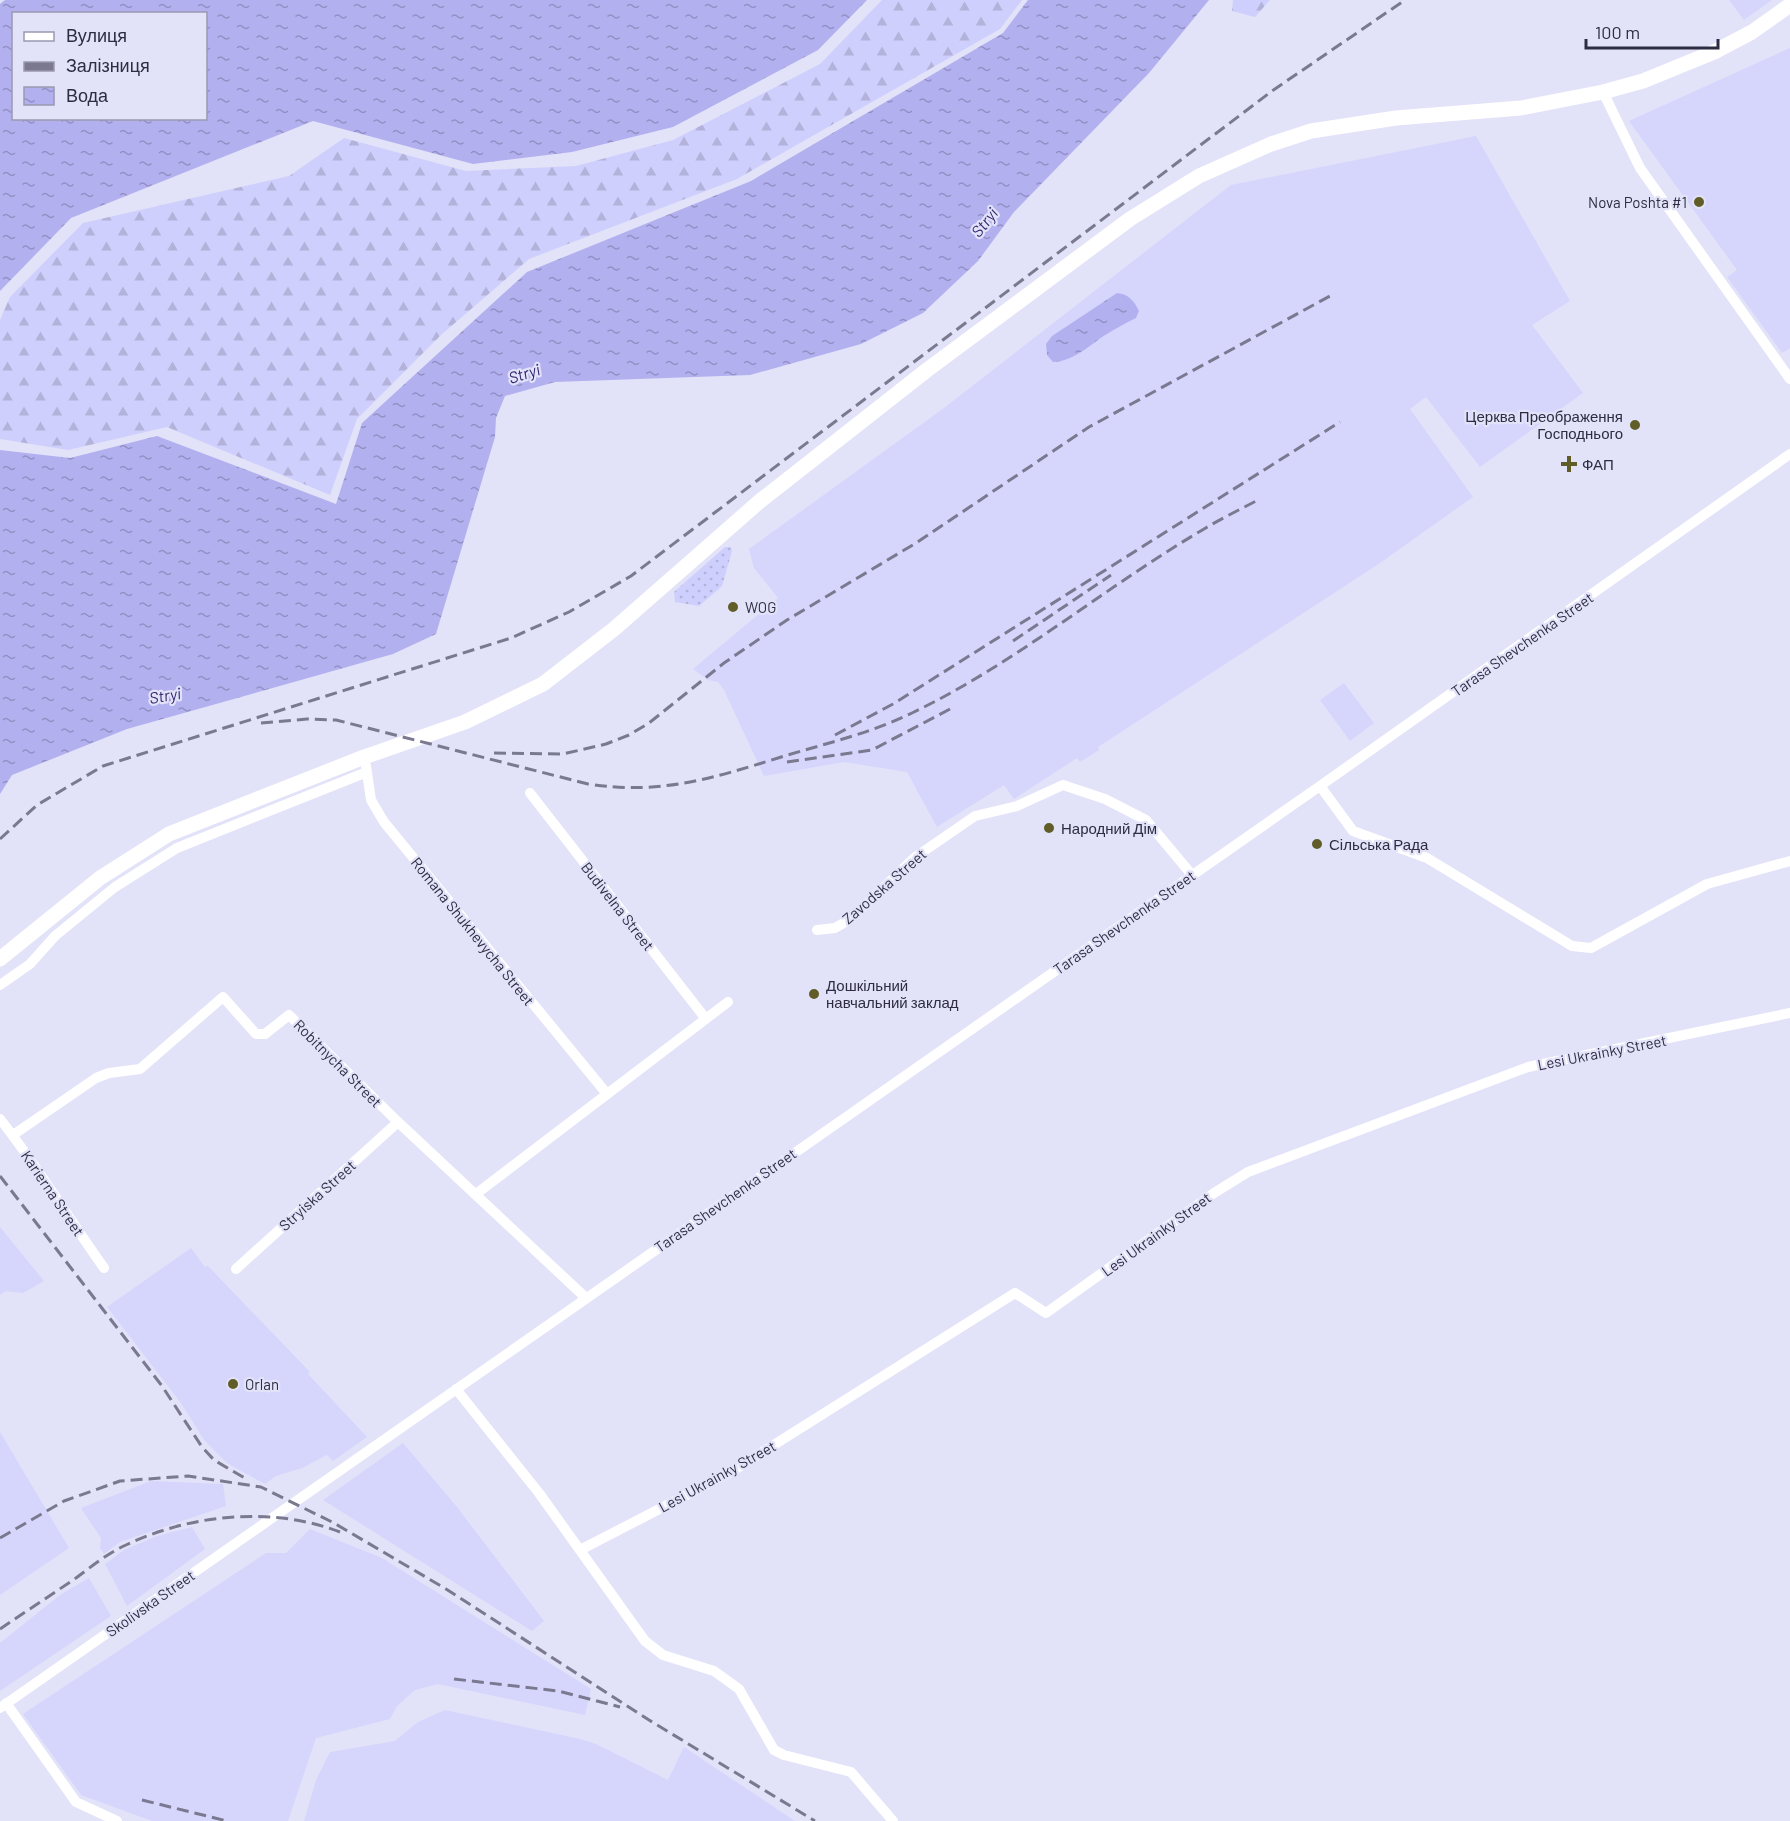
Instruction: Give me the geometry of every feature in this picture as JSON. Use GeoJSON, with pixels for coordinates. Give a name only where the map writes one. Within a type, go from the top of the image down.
{"type":"FeatureCollection","features":[{"type":"Feature","properties":{"kind":"highway"},"geometry":{"type":"LineString","coordinates":[[0,959],[115,868],[169,834],[364,757],[465,722],[521,696],[565,669],[760,501],[927,370],[1130,219],[1199,176],[1271,144],[1311,131],[1396,118],[1521,108],[1604,92],[1643,81],[1714,52],[1752,32],[1790,5]]}},
{"type":"Feature","properties":{"kind":"street"},"geometry":{"type":"LineString","coordinates":[[1604,92],[1640,168],[1786,363],[1790,379]]}},
{"type":"Feature","properties":{"kind":"street","name":"Tarasa Shevchenka Street"},"geometry":{"type":"LineString","coordinates":[[301,1499],[1790,454]]}},
{"type":"Feature","properties":{"kind":"street","name":"Romana Shukhevycha Street"},"geometry":{"type":"LineString","coordinates":[[364,757],[371,800],[384,822],[607,1094]]}},
{"type":"Feature","properties":{"kind":"street"},"geometry":{"type":"LineString","coordinates":[[0,985],[30,964],[55,936],[115,887],[177,848],[367,772]]}},
{"type":"Feature","properties":{"kind":"street","name":"Zavodska Street"},"geometry":{"type":"LineString","coordinates":[[817,930],[835,928],[852,918],[914,858],[975,816],[1017,806],[1064,785],[1105,799],[1146,820],[1192,875]]}},
{"type":"Feature","properties":{"kind":"street"},"geometry":{"type":"LineString","coordinates":[[1320,786],[1353,831],[1427,858],[1572,946],[1591,948],[1707,884],[1790,861]]}},
{"type":"Feature","properties":{"kind":"street","name":"Budivelna Street"},"geometry":{"type":"LineString","coordinates":[[530,793],[706,1019]]}},
{"type":"Feature","properties":{"kind":"street","name":"Robitnycha Street"},"geometry":{"type":"LineString","coordinates":[[13,1135],[96,1078],[109,1073],[140,1069],[223,997],[256,1034],[265,1034],[290,1015],[398,1122],[586,1298]]}},
{"type":"Feature","properties":{"kind":"street"},"geometry":{"type":"LineString","coordinates":[[477,1194],[728,1002]]}},
{"type":"Feature","properties":{"kind":"street","name":"Lesi Ukrainky Street"},"geometry":{"type":"LineString","coordinates":[[580,1550],[731,1472],[1015,1293],[1046,1313],[1214,1193],[1248,1172],[1528,1067],[1790,1013]]}},
{"type":"Feature","properties":{"kind":"street","name":"Karierna Street"},"geometry":{"type":"LineString","coordinates":[[0,1119],[34,1162],[60,1206],[104,1268]]}},
{"type":"Feature","properties":{"kind":"street","name":"Stryiska Street"},"geometry":{"type":"LineString","coordinates":[[236,1269],[398,1122]]}},
{"type":"Feature","properties":{"kind":"street"},"geometry":{"type":"LineString","coordinates":[[456,1389],[539,1493],[645,1641],[663,1655],[714,1671],[739,1689],[774,1750],[784,1755],[851,1772],[893,1821]]}},
{"type":"Feature","properties":{"kind":"street","name":"Skolivska Street"},"geometry":{"type":"LineString","coordinates":[[3,1706],[301,1499]]}},
{"type":"Feature","properties":{"kind":"street"},"geometry":{"type":"LineString","coordinates":[[3,1706],[76,1802],[117,1821]]}},
{"type":"Feature","properties":{"kind":"shaded area"},"geometry":{"type":"Polygon","coordinates":[[[1729,0],[1772,0],[1744,20],[1729,0]]]}},
{"type":"Feature","properties":{"kind":"shaded area"},"geometry":{"type":"Polygon","coordinates":[[[1790,48],[1790,348],[1782,353],[1727,277],[1737,270],[1629,121],[1790,48]]]}},
{"type":"Feature","properties":{"kind":"shaded area"},"geometry":{"type":"Polygon","coordinates":[[[1476,136],[1570,301],[1532,325],[1583,393],[1480,467],[1426,397],[1410,409],[1473,497],[1377,565],[1098,747],[1099,750],[1080,762],[1077,758],[1014,799],[1004,785],[937,827],[907,772],[844,762],[764,776],[724,690],[718,682],[708,680],[693,669],[778,598],[754,568],[749,549],[944,408],[1231,185],[1476,136]]]}},
{"type":"Feature","properties":{"kind":"shaded area"},"geometry":{"type":"Polygon","coordinates":[[[1344,683],[1374,723],[1350,741],[1320,700],[1344,683]]]}},
{"type":"Feature","properties":{"kind":"shaded area"},"geometry":{"type":"Polygon","coordinates":[[[0,1227],[44,1281],[23,1293],[6,1291],[0,1295],[0,1227]]]}},
{"type":"Feature","properties":{"kind":"shaded area"},"geometry":{"type":"Polygon","coordinates":[[[191,1248],[205,1267],[208,1266],[310,1372],[308,1374],[367,1437],[333,1461],[327,1455],[302,1468],[276,1476],[265,1484],[227,1463],[204,1440],[181,1403],[107,1307],[191,1248]]]}},
{"type":"Feature","properties":{"kind":"shaded area"},"geometry":{"type":"Polygon","coordinates":[[[0,1432],[69,1548],[0,1595],[0,1432]]]}},
{"type":"Feature","properties":{"kind":"shaded area"},"geometry":{"type":"Polygon","coordinates":[[[403,1443],[457,1507],[544,1621],[532,1631],[323,1500],[403,1443]]]}},
{"type":"Feature","properties":{"kind":"shaded area"},"geometry":{"type":"Polygon","coordinates":[[[151,1481],[223,1484],[226,1506],[120,1542],[104,1554],[100,1548],[101,1538],[81,1508],[151,1481]]]}},
{"type":"Feature","properties":{"kind":"shaded area"},"geometry":{"type":"Polygon","coordinates":[[[192,1527],[205,1549],[127,1606],[105,1564],[124,1550],[157,1536],[192,1527]]]}},
{"type":"Feature","properties":{"kind":"shaded area"},"geometry":{"type":"Polygon","coordinates":[[[310,1529],[382,1558],[591,1689],[585,1715],[438,1684],[415,1690],[397,1706],[390,1719],[316,1738],[288,1821],[152,1821],[81,1795],[23,1714],[266,1553],[286,1553],[310,1529]]]}},
{"type":"Feature","properties":{"kind":"shaded area"},"geometry":{"type":"Polygon","coordinates":[[[89,1578],[111,1616],[0,1691],[0,1643],[60,1595],[89,1578]]]}},
{"type":"Feature","properties":{"kind":"shaded area"},"geometry":{"type":"Polygon","coordinates":[[[445,1710],[596,1744],[668,1780],[684,1747],[795,1821],[304,1821],[316,1780],[330,1752],[395,1741],[418,1722],[445,1710]]]}},
{"type":"Feature","properties":{"kind":"green space"},"geometry":{"type":"Polygon","coordinates":[[[882,0],[1022,0],[1000,29],[737,179],[529,259],[441,335],[357,419],[330,495],[167,427],[68,450],[0,439],[0,320],[10,297],[83,223],[289,176],[344,138],[466,171],[576,166],[673,140],[820,64],[882,0]]]}},
{"type":"Feature","properties":{"kind":"green space"},"geometry":{"type":"Polygon","coordinates":[[[1233,0],[1270,0],[1255,17],[1232,11],[1233,0]]]}},
{"type":"Feature","properties":{"kind":"green space"},"geometry":{"type":"Polygon","coordinates":[[[725,547],[731,547],[732,551],[722,586],[699,606],[675,602],[674,592],[725,547]]]}},
{"type":"Feature","properties":{"kind":"water"},"geometry":{"type":"Polygon","coordinates":[[[5,0],[867,0],[818,50],[673,127],[572,152],[473,164],[313,121],[71,218],[0,291],[0,4],[5,0]]]}},
{"type":"Feature","properties":{"kind":"water","name":"Stryi"},"geometry":{"type":"Polygon","coordinates":[[[1028,0],[1209,0],[1149,73],[1014,212],[978,261],[923,313],[861,344],[750,375],[555,382],[505,396],[496,418],[495,437],[436,634],[393,654],[127,729],[12,775],[0,794],[0,450],[70,458],[157,436],[336,504],[362,423],[527,272],[751,181],[1003,33],[1028,0]]]}},
{"type":"Feature","properties":{"kind":"water"},"geometry":{"type":"Polygon","coordinates":[[[1117,293],[1128,296],[1133,301],[1139,311],[1136,318],[1110,332],[1075,356],[1053,362],[1047,355],[1046,344],[1052,336],[1117,293]]]}},
{"type":"Feature","properties":{"kind":"railway"},"geometry":{"type":"LineString","coordinates":[[0,839],[37,805],[103,766],[511,638],[569,612],[631,576],[1272,91],[1405,0]]}},
{"type":"Feature","properties":{"kind":"railway"},"geometry":{"type":"LineString","coordinates":[[494,753],[563,754],[606,744],[629,735],[649,723],[724,663],[787,620],[916,543],[1089,427],[1330,296]]}},
{"type":"Feature","properties":{"kind":"railway"},"geometry":{"type":"LineString","coordinates":[[835,735],[893,704],[1340,422]]}},
{"type":"Feature","properties":{"kind":"railway"},"geometry":{"type":"LineString","coordinates":[[261,723],[307,719],[336,720],[588,784],[638,788],[707,778],[863,733],[912,713],[988,671],[1167,552],[1260,499]]}},
{"type":"Feature","properties":{"kind":"railway"},"geometry":{"type":"LineString","coordinates":[[1013,641],[1111,575]]}},
{"type":"Feature","properties":{"kind":"railway"},"geometry":{"type":"LineString","coordinates":[[787,762],[872,750],[952,708]]}},
{"type":"Feature","properties":{"kind":"railway"},"geometry":{"type":"LineString","coordinates":[[0,1176],[162,1386],[202,1447],[214,1460],[248,1480]]}},
{"type":"Feature","properties":{"kind":"railway"},"geometry":{"type":"LineString","coordinates":[[0,1538],[64,1501],[120,1481],[188,1476],[261,1487],[334,1523],[446,1589],[649,1720],[815,1821]]}},
{"type":"Feature","properties":{"kind":"railway"},"geometry":{"type":"LineString","coordinates":[[0,1629],[113,1552],[151,1534],[177,1526],[204,1520],[260,1517],[314,1524],[340,1532]]}},
{"type":"Feature","properties":{"kind":"railway"},"geometry":{"type":"LineString","coordinates":[[454,1679],[558,1691],[620,1707]]}},
{"type":"Feature","properties":{"kind":"railway"},"geometry":{"type":"LineString","coordinates":[[142,1800],[227,1821]]}},
{"type":"Feature","properties":{"kind":"place","name":"Nova Poshta #1"},"geometry":{"type":"Point","coordinates":[1699,202]}},
{"type":"Feature","properties":{"kind":"place","name":"Церква Преображення Господнього"},"geometry":{"type":"Point","coordinates":[1635,425]}},
{"type":"Feature","properties":{"kind":"place","name":"ФАП"},"geometry":{"type":"Point","coordinates":[1569,464]}},
{"type":"Feature","properties":{"kind":"place","name":"WOG"},"geometry":{"type":"Point","coordinates":[733,607]}},
{"type":"Feature","properties":{"kind":"place","name":"Народний Дім"},"geometry":{"type":"Point","coordinates":[1049,828]}},
{"type":"Feature","properties":{"kind":"place","name":"Сільська Рада"},"geometry":{"type":"Point","coordinates":[1317,844]}},
{"type":"Feature","properties":{"kind":"place","name":"Дошкільний навчальний заклад"},"geometry":{"type":"Point","coordinates":[814,994]}},
{"type":"Feature","properties":{"kind":"place","name":"Orlan"},"geometry":{"type":"Point","coordinates":[233,1384]}}]}
